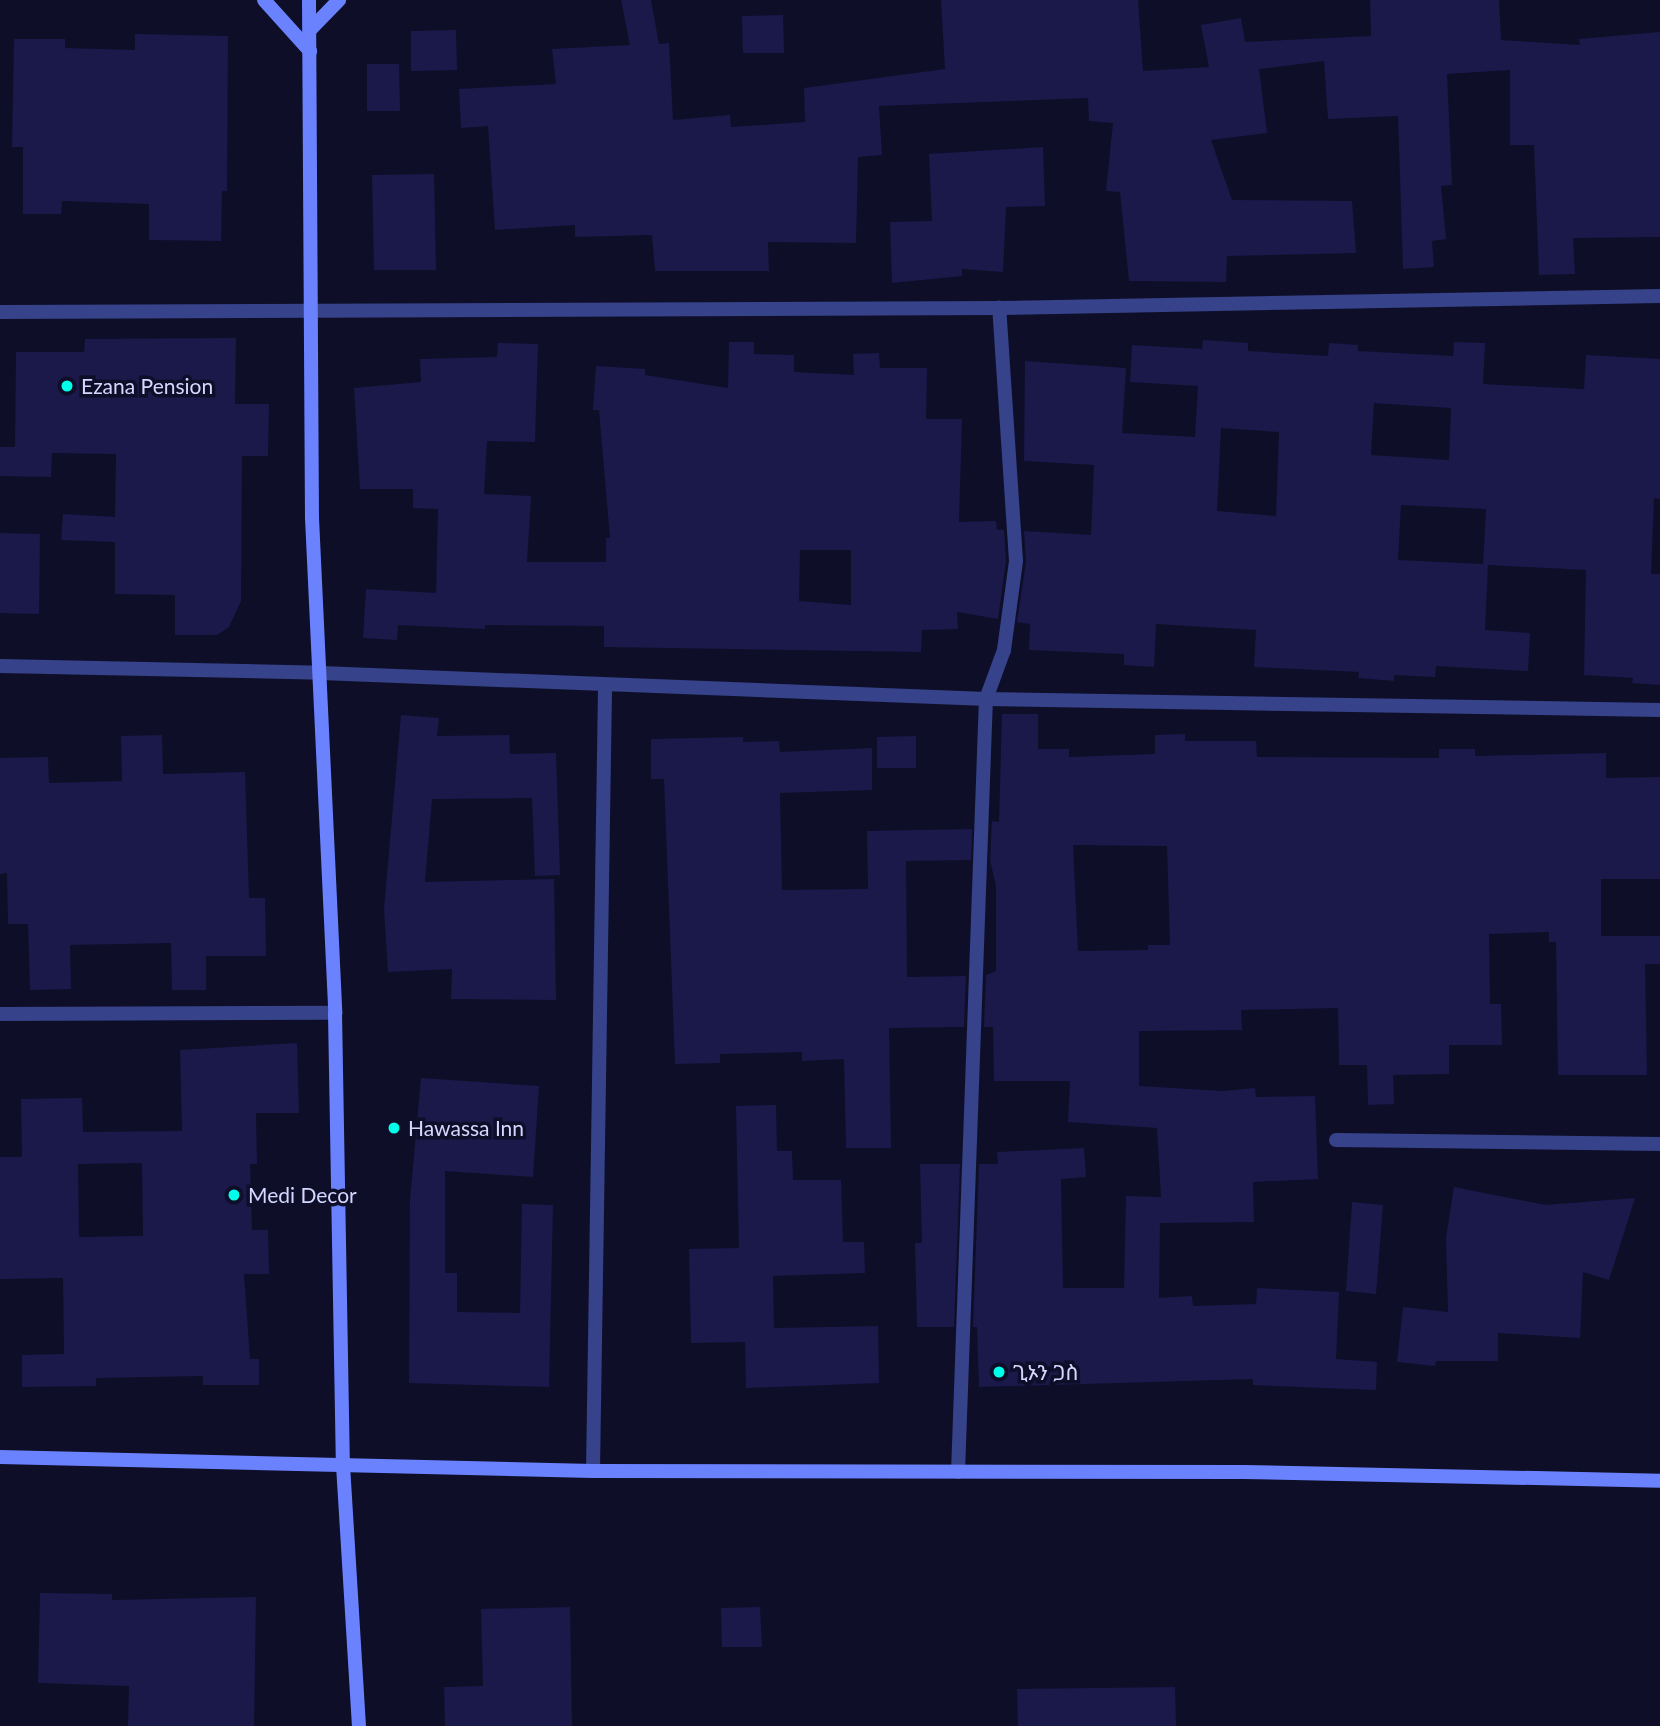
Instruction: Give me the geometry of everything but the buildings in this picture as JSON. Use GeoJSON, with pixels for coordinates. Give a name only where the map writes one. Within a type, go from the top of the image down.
{"type":"FeatureCollection","features":[{"type":"Feature","properties":{"kind":"street"},"geometry":{"type":"LineString","coordinates":[[264,0],[310,51]]}},
{"type":"Feature","properties":{"kind":"street"},"geometry":{"type":"LineString","coordinates":[[309,0],[312,518],[335,1013],[343,1465],[359,1726]]}},
{"type":"Feature","properties":{"kind":"street"},"geometry":{"type":"LineString","coordinates":[[310,30],[339,0]]}},
{"type":"Feature","properties":{"kind":"street"},"geometry":{"type":"LineString","coordinates":[[0,312],[999,308],[1660,296]]}},
{"type":"Feature","properties":{"kind":"street"},"geometry":{"type":"LineString","coordinates":[[958,1472],[986,699],[1006,640],[1016,561],[999,308]]}},
{"type":"Feature","properties":{"kind":"street"},"geometry":{"type":"LineString","coordinates":[[0,666],[321,673],[605,688],[986,699],[1660,710]]}},
{"type":"Feature","properties":{"kind":"street"},"geometry":{"type":"LineString","coordinates":[[593,1471],[605,688]]}},
{"type":"Feature","properties":{"kind":"street"},"geometry":{"type":"LineString","coordinates":[[0,1014],[335,1013]]}},
{"type":"Feature","properties":{"kind":"street"},"geometry":{"type":"LineString","coordinates":[[1336,1140],[1660,1144]]}},
{"type":"Feature","properties":{"kind":"street"},"geometry":{"type":"LineString","coordinates":[[0,1457],[593,1471],[958,1472],[1660,1481]]}},
{"type":"Feature","properties":{"kind":"place","name":"Ezana Pension"},"geometry":{"type":"Point","coordinates":[67,386]}},
{"type":"Feature","properties":{"kind":"place","name":"Hawassa Inn"},"geometry":{"type":"Point","coordinates":[394,1128]}},
{"type":"Feature","properties":{"kind":"place","name":"Medi Decor"},"geometry":{"type":"Point","coordinates":[234,1195]}},
{"type":"Feature","properties":{"kind":"place","name":"ጊኦን ጋስ"},"geometry":{"type":"Point","coordinates":[999,1372]}}]}
